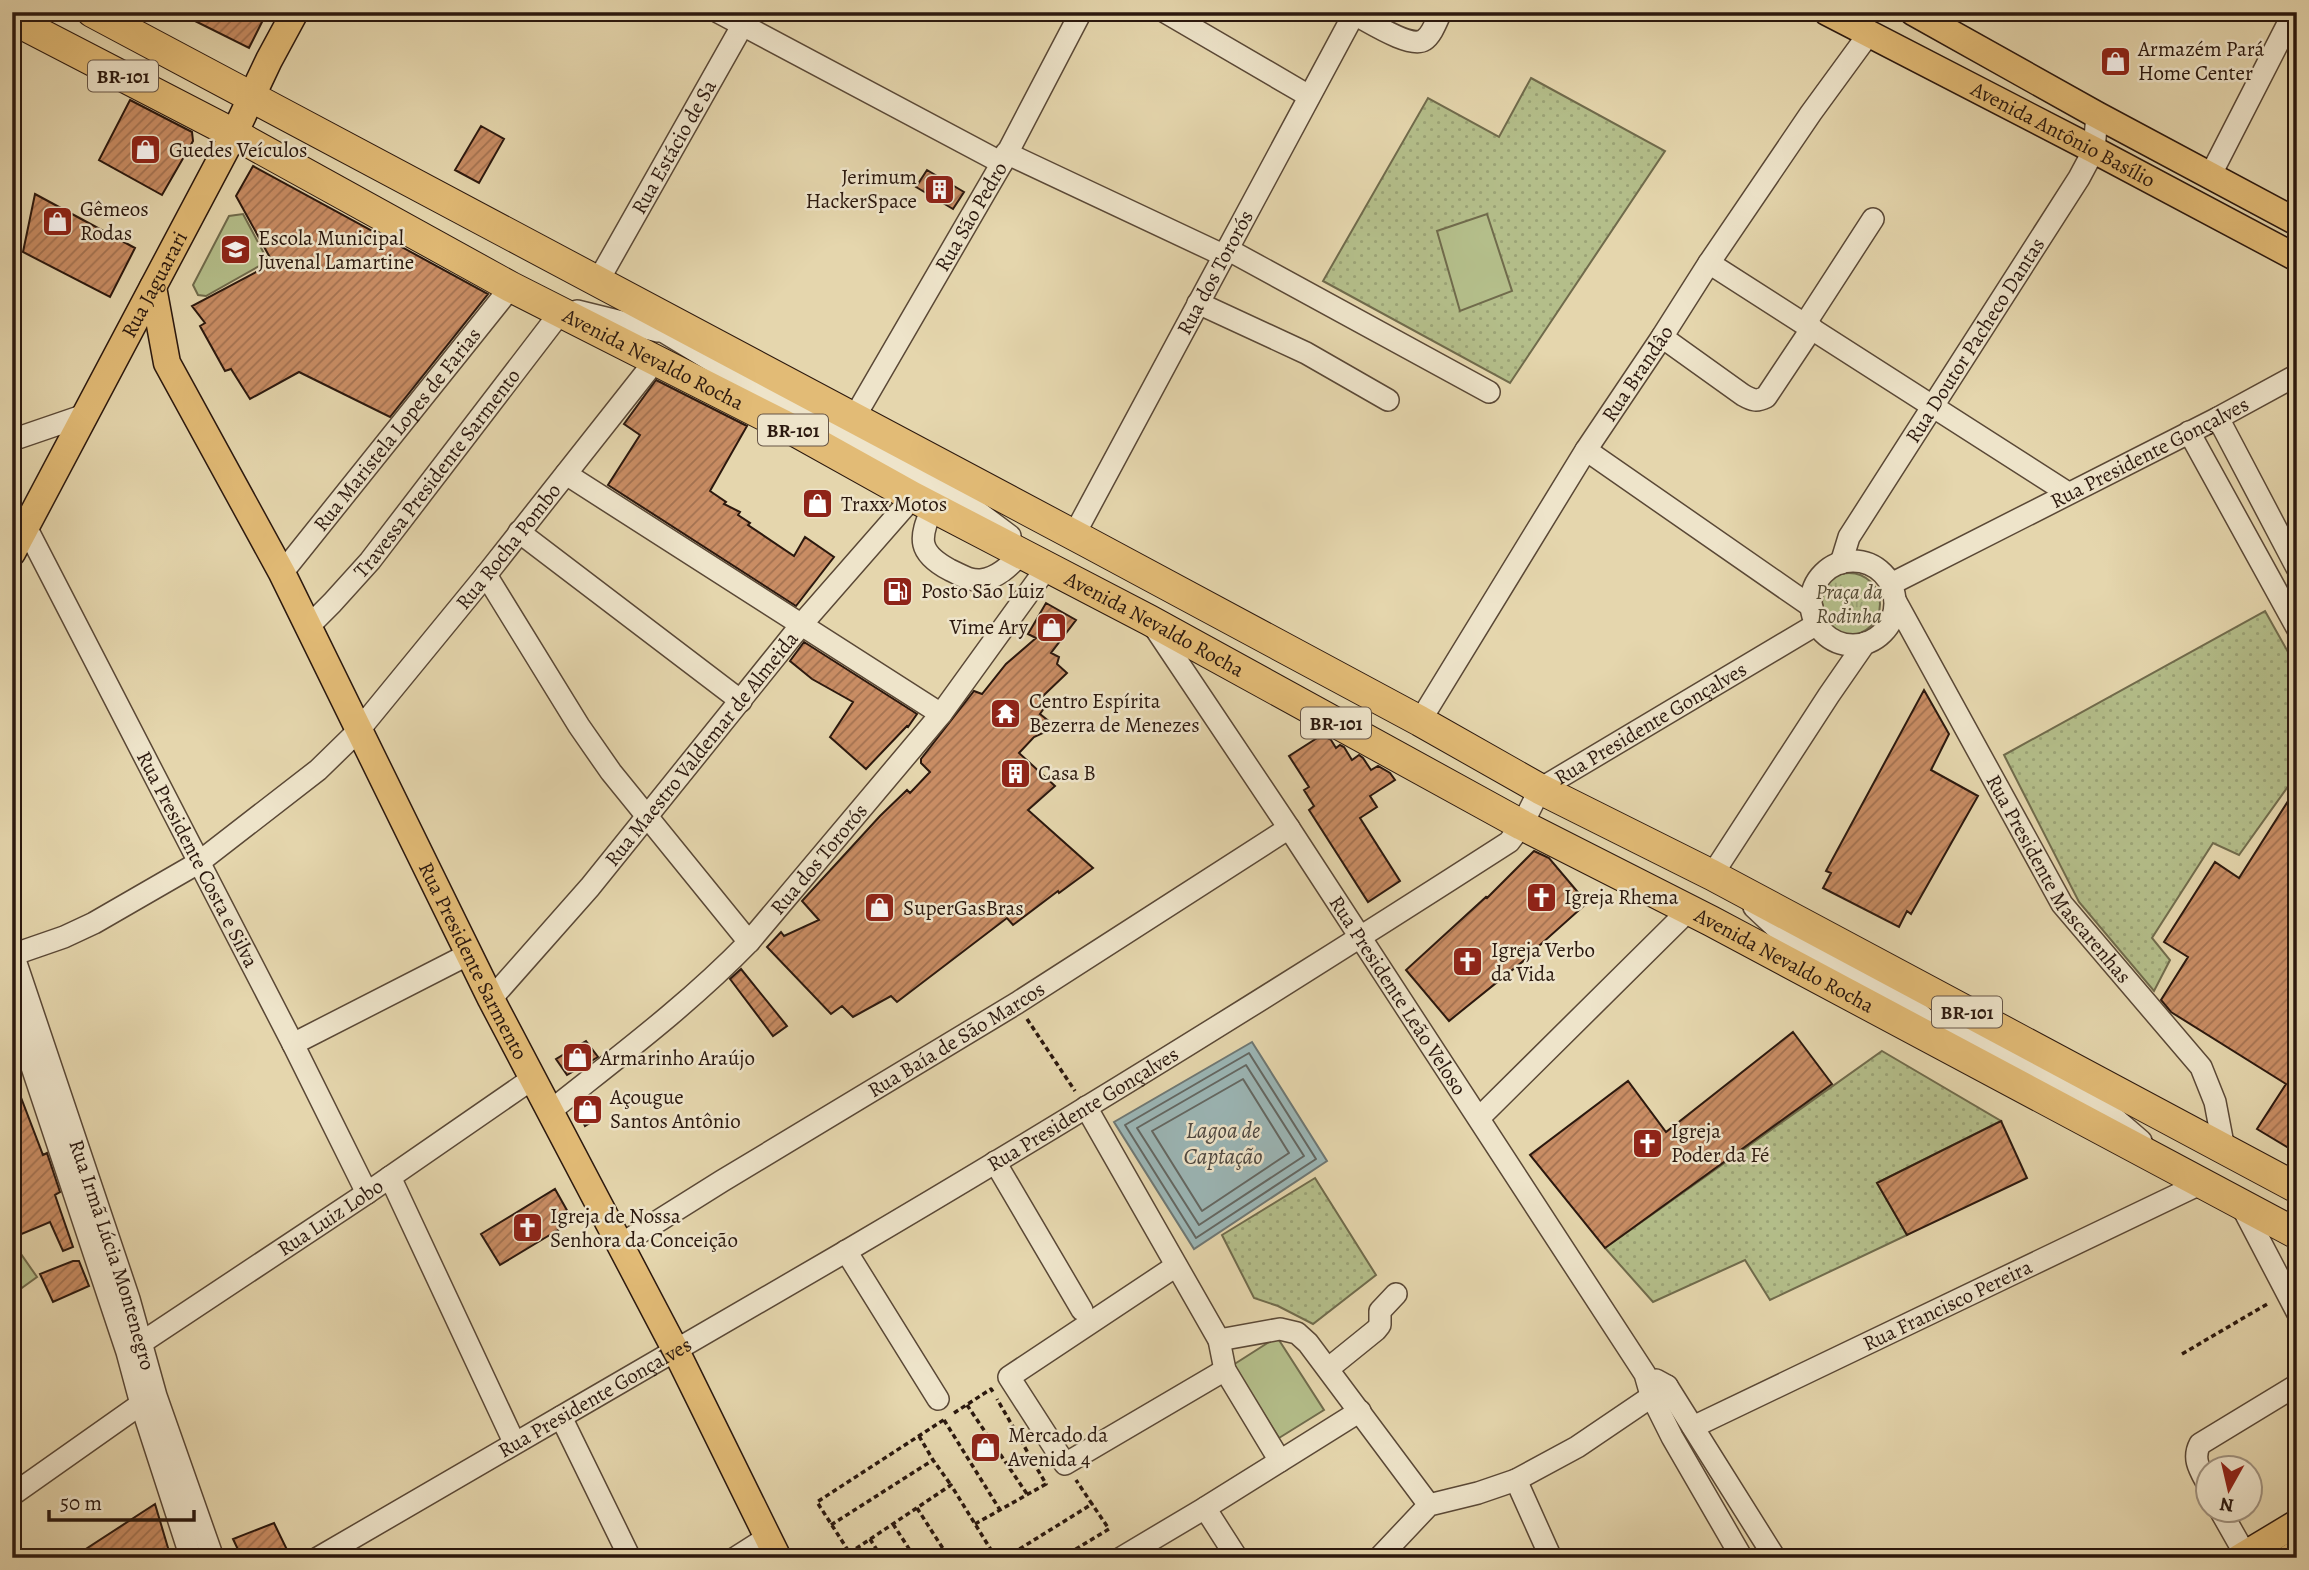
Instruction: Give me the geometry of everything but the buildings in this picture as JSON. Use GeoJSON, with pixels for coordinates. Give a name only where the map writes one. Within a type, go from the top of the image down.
{"type":"FeatureCollection","features":[{"type":"Feature","properties":{"kind":"highway","name":"Avenida Nevaldo Rocha"},"geometry":{"type":"LineString","coordinates":[[92,12],[1080,538],[1420,721],[1540,789],[1723,882],[2297,1188]]}},
{"type":"Feature","properties":{"kind":"highway","name":"Avenida Nevaldo Rocha"},"geometry":{"type":"LineString","coordinates":[[12,19],[234,134],[536,300],[791,429],[923,502],[1149,620],[1522,825],[1700,915],[2297,1234]]}},
{"type":"Feature","properties":{"kind":"main road","name":"Rua Jaguarari"},"geometry":{"type":"LineString","coordinates":[[12,553],[234,134],[295,12]]}},
{"type":"Feature","properties":{"kind":"main road","name":"Avenida Antônio Basílio"},"geometry":{"type":"LineString","coordinates":[[1827,12],[2297,258]]}},
{"type":"Feature","properties":{"kind":"main road","name":"Avenida Antônio Basílio"},"geometry":{"type":"LineString","coordinates":[[1913,12],[2297,222]]}},
{"type":"Feature","properties":{"kind":"main road","name":"Rua Presidente Sarmento"},"geometry":{"type":"LineString","coordinates":[[153,287],[167,363],[282,573],[491,999],[676,1351],[773,1548]]}},
{"type":"Feature","properties":{"kind":"main road"},"geometry":{"type":"LineString","coordinates":[[124,341],[167,363]]}},
{"type":"Feature","properties":{"kind":"main road"},"geometry":{"type":"LineString","coordinates":[[2242,1556],[2297,1523]]}},
{"type":"Feature","properties":{"kind":"main road"},"geometry":{"type":"LineString","coordinates":[[2289,1558],[2297,1553]]}},
{"type":"Feature","properties":{"kind":"street"},"geometry":{"type":"LineString","coordinates":[[718,12],[746,19],[1004,158],[1225,252],[1489,392]]}},
{"type":"Feature","properties":{"kind":"street","name":"Rua São Pedro"},"geometry":{"type":"LineString","coordinates":[[854,418],[1004,158],[1081,12]]}},
{"type":"Feature","properties":{"kind":"street"},"geometry":{"type":"LineString","coordinates":[[1355,13],[1415,44],[1424,41],[1441,12]]}},
{"type":"Feature","properties":{"kind":"street"},"geometry":{"type":"LineString","coordinates":[[2210,176],[2294,12]]}},
{"type":"Feature","properties":{"kind":"street","name":"Rua dos Tororós"},"geometry":{"type":"LineString","coordinates":[[1080,538],[1198,303],[1355,13]]}},
{"type":"Feature","properties":{"kind":"street"},"geometry":{"type":"LineString","coordinates":[[1171,14],[1309,96]]}},
{"type":"Feature","properties":{"kind":"street","name":"Rua Estácio de Sa"},"geometry":{"type":"LineString","coordinates":[[598,281],[746,19]]}},
{"type":"Feature","properties":{"kind":"street","name":"Rua Brandâo"},"geometry":{"type":"LineString","coordinates":[[1420,721],[1586,450],[1709,263],[1811,113],[1868,35]]}},
{"type":"Feature","properties":{"kind":"street","name":"Rua Doutor Pacheco Dantas"},"geometry":{"type":"LineString","coordinates":[[1841,563],[1849,537],[2079,178],[2094,150],[2097,115]]}},
{"type":"Feature","properties":{"kind":"street"},"geometry":{"type":"LineString","coordinates":[[1662,337],[1743,395],[1753,400],[1766,397],[1873,219]]}},
{"type":"Feature","properties":{"kind":"street"},"geometry":{"type":"LineString","coordinates":[[559,260],[660,331],[798,413],[962,500],[1080,538]]}},
{"type":"Feature","properties":{"kind":"street"},"geometry":{"type":"LineString","coordinates":[[1709,263],[2068,493]]}},
{"type":"Feature","properties":{"kind":"street"},"geometry":{"type":"LineString","coordinates":[[536,300],[660,331]]}},
{"type":"Feature","properties":{"kind":"street","name":"Rua Maristela Lopes de Farias"},"geometry":{"type":"LineString","coordinates":[[282,573],[536,300]]}},
{"type":"Feature","properties":{"kind":"street","name":"Travessa Presidente Sarmento"},"geometry":{"type":"LineString","coordinates":[[308,626],[370,561],[536,300]]}},
{"type":"Feature","properties":{"kind":"street"},"geometry":{"type":"LineString","coordinates":[[1198,303],[1306,352],[1388,400]]}},
{"type":"Feature","properties":{"kind":"street","name":"Rua Rocha Pombo"},"geometry":{"type":"LineString","coordinates":[[13,953],[64,937],[94,923],[198,863],[301,784],[359,730],[655,362]]}},
{"type":"Feature","properties":{"kind":"street","name":"Rua Presidente Gonçalves"},"geometry":{"type":"LineString","coordinates":[[1893,592],[2068,493],[2297,375]]}},
{"type":"Feature","properties":{"kind":"street"},"geometry":{"type":"LineString","coordinates":[[12,440],[85,415]]}},
{"type":"Feature","properties":{"kind":"street"},"geometry":{"type":"LineString","coordinates":[[2218,418],[2297,568]]}},
{"type":"Feature","properties":{"kind":"street"},"geometry":{"type":"LineString","coordinates":[[2189,432],[2297,628]]}},
{"type":"Feature","properties":{"kind":"street"},"geometry":{"type":"LineString","coordinates":[[1586,450],[1814,615],[1826,634],[1838,641],[1865,643],[1878,636],[1888,626],[1894,614],[1893,592],[1884,574],[1864,562],[1841,563],[1830,568],[1815,585],[1814,615]]}},
{"type":"Feature","properties":{"kind":"street"},"geometry":{"type":"LineString","coordinates":[[566,474],[941,714]]}},
{"type":"Feature","properties":{"kind":"street"},"geometry":{"type":"LineString","coordinates":[[962,500],[1043,564]]}},
{"type":"Feature","properties":{"kind":"street"},"geometry":{"type":"LineString","coordinates":[[923,502],[922,539],[925,551],[933,561],[969,580],[983,580],[1043,564]]}},
{"type":"Feature","properties":{"kind":"street","name":"Rua Maestro Valdemar de Almeida"},"geometry":{"type":"LineString","coordinates":[[491,999],[590,887],[801,625],[923,502]]}},
{"type":"Feature","properties":{"kind":"street","name":"Rua Presidente Costa e Silva"},"geometry":{"type":"LineString","coordinates":[[26,527],[367,1193]]}},
{"type":"Feature","properties":{"kind":"street"},"geometry":{"type":"LineString","coordinates":[[520,532],[741,701]]}},
{"type":"Feature","properties":{"kind":"street","name":"Rua dos Tororós"},"geometry":{"type":"LineString","coordinates":[[549,1112],[671,1016],[749,942],[941,714],[1043,564]]}},
{"type":"Feature","properties":{"kind":"street"},"geometry":{"type":"LineString","coordinates":[[485,575],[579,726],[647,817],[749,942]]}},
{"type":"Feature","properties":{"kind":"street","name":"Rua Presidente Mascarenhas"},"geometry":{"type":"LineString","coordinates":[[1893,592],[2062,904],[2200,1067],[2215,1102],[2212,1142]]}},
{"type":"Feature","properties":{"kind":"street","name":"Rua Presidente Gonçalves"},"geometry":{"type":"LineString","coordinates":[[318,1558],[846,1251],[1360,938],[1509,842],[1522,825],[1540,789],[1814,615]]}},
{"type":"Feature","properties":{"kind":"street","name":"Rua Presidente Leão Veloso"},"geometry":{"type":"LineString","coordinates":[[1149,620],[1289,828],[1645,1374],[1693,1427],[1775,1558]]}},
{"type":"Feature","properties":{"kind":"street"},"geometry":{"type":"LineString","coordinates":[[1865,643],[1829,695],[1723,882],[1784,935],[1902,997],[1936,1010],[1960,1031],[2105,1110],[2171,1166]]}},
{"type":"Feature","properties":{"kind":"street","name":"Rua Baía de São Marcos"},"geometry":{"type":"LineString","coordinates":[[620,1245],[1017,1003],[1289,828]]}},
{"type":"Feature","properties":{"kind":"street"},"geometry":{"type":"LineString","coordinates":[[1479,1118],[1700,915],[1784,935]]}},
{"type":"Feature","properties":{"kind":"street","name":"Rua Irmã Lúcia Montenegro"},"geometry":{"type":"LineString","coordinates":[[13,953],[135,1348],[141,1404],[191,1558]]}},
{"type":"Feature","properties":{"kind":"street"},"geometry":{"type":"LineString","coordinates":[[293,1044],[469,954]]}},
{"type":"Feature","properties":{"kind":"street","name":"Rua Irmã Lúcia Montenegro"},"geometry":{"type":"LineString","coordinates":[[12,1007],[213,1558]]}},
{"type":"Feature","properties":{"kind":"street","name":"Rua Luiz Lobo"},"geometry":{"type":"LineString","coordinates":[[135,1348],[532,1079]]}},
{"type":"Feature","properties":{"kind":"street"},"geometry":{"type":"LineString","coordinates":[[1086,1107],[1219,1340],[1225,1370],[1280,1461]]}},
{"type":"Feature","properties":{"kind":"street"},"geometry":{"type":"LineString","coordinates":[[2105,1110],[2212,1142]]}},
{"type":"Feature","properties":{"kind":"street"},"geometry":{"type":"LineString","coordinates":[[995,1162],[1082,1310]]}},
{"type":"Feature","properties":{"kind":"street"},"geometry":{"type":"LineString","coordinates":[[390,1177],[514,1442]]}},
{"type":"Feature","properties":{"kind":"street","name":"Rua Francisco Pereira"},"geometry":{"type":"LineString","coordinates":[[1693,1427],[2202,1183]]}},
{"type":"Feature","properties":{"kind":"street"},"geometry":{"type":"LineString","coordinates":[[2240,1203],[2297,1312]]}},
{"type":"Feature","properties":{"kind":"street"},"geometry":{"type":"LineString","coordinates":[[846,1251],[938,1399]]}},
{"type":"Feature","properties":{"kind":"street"},"geometry":{"type":"LineString","coordinates":[[1176,1266],[1009,1377],[1065,1464],[1225,1370]]}},
{"type":"Feature","properties":{"kind":"street"},"geometry":{"type":"LineString","coordinates":[[1329,1368],[1376,1330],[1380,1325],[1380,1311],[1396,1294]]}},
{"type":"Feature","properties":{"kind":"street"},"geometry":{"type":"LineString","coordinates":[[1219,1340],[1270,1330],[1289,1330],[1303,1338],[1329,1368],[1429,1505]]}},
{"type":"Feature","properties":{"kind":"street"},"geometry":{"type":"LineString","coordinates":[[2195,1454],[2200,1444],[2297,1385]]}},
{"type":"Feature","properties":{"kind":"street"},"geometry":{"type":"LineString","coordinates":[[1379,1558],[1429,1505],[1516,1480],[1577,1447],[1659,1390]]}},
{"type":"Feature","properties":{"kind":"street","name":"Rua Presidente Leão Veloso"},"geometry":{"type":"LineString","coordinates":[[1659,1390],[1672,1437],[1742,1558]]}},
{"type":"Feature","properties":{"kind":"street"},"geometry":{"type":"LineString","coordinates":[[12,1495],[141,1404]]}},
{"type":"Feature","properties":{"kind":"street"},"geometry":{"type":"LineString","coordinates":[[1121,1558],[1360,1411]]}},
{"type":"Feature","properties":{"kind":"street"},"geometry":{"type":"LineString","coordinates":[[561,1417],[630,1558]]}},
{"type":"Feature","properties":{"kind":"street"},"geometry":{"type":"LineString","coordinates":[[1516,1480],[1551,1558]]}},
{"type":"Feature","properties":{"kind":"street"},"geometry":{"type":"LineString","coordinates":[[1205,1508],[1237,1558]]}},
{"type":"Feature","properties":{"kind":"street"},"geometry":{"type":"LineString","coordinates":[[2227,1524],[2242,1556]]}},
{"type":"Feature","properties":{"kind":"street"},"geometry":{"type":"LineString","coordinates":[[735,1558],[773,1548]]}},
{"type":"Feature","properties":{"kind":"path"},"geometry":{"type":"LineString","coordinates":[[1017,1003],[1086,1107]]}},
{"type":"Feature","properties":{"kind":"path"},"geometry":{"type":"LineString","coordinates":[[2182,1354],[2286,1293]]}},
{"type":"Feature","properties":{"kind":"path"},"geometry":{"type":"LineString","coordinates":[[853,1558],[817,1502],[991,1389],[1046,1483],[975,1524]]}},
{"type":"Feature","properties":{"kind":"path"},"geometry":{"type":"LineString","coordinates":[[967,1405],[1027,1494]]}},
{"type":"Feature","properties":{"kind":"path"},"geometry":{"type":"LineString","coordinates":[[944,1420],[1000,1510]]}},
{"type":"Feature","properties":{"kind":"path"},"geometry":{"type":"LineString","coordinates":[[919,1436],[996,1558]]}},
{"type":"Feature","properties":{"kind":"path"},"geometry":{"type":"LineString","coordinates":[[831,1525],[933,1460]]}},
{"type":"Feature","properties":{"kind":"path"},"geometry":{"type":"LineString","coordinates":[[1061,1558],[1109,1529],[1065,1464]]}},
{"type":"Feature","properties":{"kind":"path"},"geometry":{"type":"LineString","coordinates":[[842,1558],[951,1485]]}},
{"type":"Feature","properties":{"kind":"path"},"geometry":{"type":"LineString","coordinates":[[1004,1558],[1092,1504]]}},
{"type":"Feature","properties":{"kind":"path"},"geometry":{"type":"LineString","coordinates":[[917,1508],[949,1558]]}},
{"type":"Feature","properties":{"kind":"path"},"geometry":{"type":"LineString","coordinates":[[893,1524],[915,1558]]}},
{"type":"Feature","properties":{"kind":"path"},"geometry":{"type":"LineString","coordinates":[[870,1539],[882,1558]]}},
{"type":"Feature","properties":{"kind":"green space"},"geometry":{"type":"Polygon","coordinates":[[[1531,78],[1665,151],[1510,383],[1323,281],[1428,98],[1499,137],[1531,78]]]}},
{"type":"Feature","properties":{"kind":"green space"},"geometry":{"type":"Polygon","coordinates":[[[243,214],[268,261],[206,296],[198,295],[193,285],[229,216],[243,214]]]}},
{"type":"Feature","properties":{"kind":"green space"},"geometry":{"type":"Polygon","coordinates":[[[1487,214],[1512,291],[1460,311],[1437,231],[1487,214]]]}},
{"type":"Feature","properties":{"kind":"green space","name":"Praça da Rodinha"},"geometry":{"type":"Polygon","coordinates":[[[1849,573],[1861,575],[1871,582],[1878,592],[1878,616],[1871,626],[1861,633],[1849,635],[1837,633],[1827,626],[1820,616],[1818,604],[1820,592],[1827,582],[1837,575],[1849,573]]]}},
{"type":"Feature","properties":{"kind":"green space"},"geometry":{"type":"Polygon","coordinates":[[[2265,611],[2297,668],[2297,774],[2239,855],[2213,843],[2152,938],[2170,960],[2154,991],[2079,902],[2004,755],[2265,611]]]}},
{"type":"Feature","properties":{"kind":"green space"},"geometry":{"type":"Polygon","coordinates":[[[1882,1051],[2001,1121],[1877,1183],[1907,1235],[1770,1300],[1745,1260],[1653,1302],[1605,1248],[1882,1051]]]}},
{"type":"Feature","properties":{"kind":"green space"},"geometry":{"type":"Polygon","coordinates":[[[1315,1178],[1376,1275],[1313,1324],[1278,1306],[1254,1298],[1222,1235],[1315,1178]]]}},
{"type":"Feature","properties":{"kind":"green space"},"geometry":{"type":"Polygon","coordinates":[[[12,1241],[37,1277],[12,1295],[12,1241]]]}},
{"type":"Feature","properties":{"kind":"green space"},"geometry":{"type":"Polygon","coordinates":[[[1277,1337],[1324,1410],[1279,1438],[1233,1365],[1277,1337]]]}},
{"type":"Feature","properties":{"kind":"water","name":"Lagoa de Captação"},"geometry":{"type":"Polygon","coordinates":[[[1252,1042],[1327,1161],[1194,1249],[1114,1122],[1252,1042]]]}},
{"type":"Feature","properties":{"kind":"place","name":"Armazém Pará Home Center"},"geometry":{"type":"Point","coordinates":[2115,61]}},
{"type":"Feature","properties":{"kind":"place","name":"Guedes Veículos"},"geometry":{"type":"Point","coordinates":[146,150]}},
{"type":"Feature","properties":{"kind":"place","name":"Jerimum HackerSpace"},"geometry":{"type":"Point","coordinates":[940,189]}},
{"type":"Feature","properties":{"kind":"place","name":"Gêmeos Rodas"},"geometry":{"type":"Point","coordinates":[57,221]}},
{"type":"Feature","properties":{"kind":"place","name":"Escola Municipal Juvenal Lamartine"},"geometry":{"type":"Point","coordinates":[235,250]}},
{"type":"Feature","properties":{"kind":"place","name":"Traxx Motos"},"geometry":{"type":"Point","coordinates":[818,504]}},
{"type":"Feature","properties":{"kind":"place","name":"Posto São Luiz"},"geometry":{"type":"Point","coordinates":[898,591]}},
{"type":"Feature","properties":{"kind":"place","name":"Vime Ary"},"geometry":{"type":"Point","coordinates":[1051,627]}},
{"type":"Feature","properties":{"kind":"place","name":"Centro Espírita Bezerra de Menezes"},"geometry":{"type":"Point","coordinates":[1006,713]}},
{"type":"Feature","properties":{"kind":"place","name":"Casa B"},"geometry":{"type":"Point","coordinates":[1015,773]}},
{"type":"Feature","properties":{"kind":"place","name":"Igreja Rhema"},"geometry":{"type":"Point","coordinates":[1541,897]}},
{"type":"Feature","properties":{"kind":"place","name":"SuperGasBras"},"geometry":{"type":"Point","coordinates":[880,908]}},
{"type":"Feature","properties":{"kind":"place","name":"Igreja Verbo da Vida"},"geometry":{"type":"Point","coordinates":[1468,962]}},
{"type":"Feature","properties":{"kind":"place","name":"Armarinho Araújo"},"geometry":{"type":"Point","coordinates":[577,1058]}},
{"type":"Feature","properties":{"kind":"place","name":"Açougue Santos Antônio"},"geometry":{"type":"Point","coordinates":[587,1109]}},
{"type":"Feature","properties":{"kind":"place","name":"Igreja Poder da Fé"},"geometry":{"type":"Point","coordinates":[1648,1143]}},
{"type":"Feature","properties":{"kind":"place","name":"Igreja de Nossa Senhora da Conceição"},"geometry":{"type":"Point","coordinates":[527,1228]}},
{"type":"Feature","properties":{"kind":"place","name":"Mercado da Avenida 4"},"geometry":{"type":"Point","coordinates":[985,1447]}}]}
